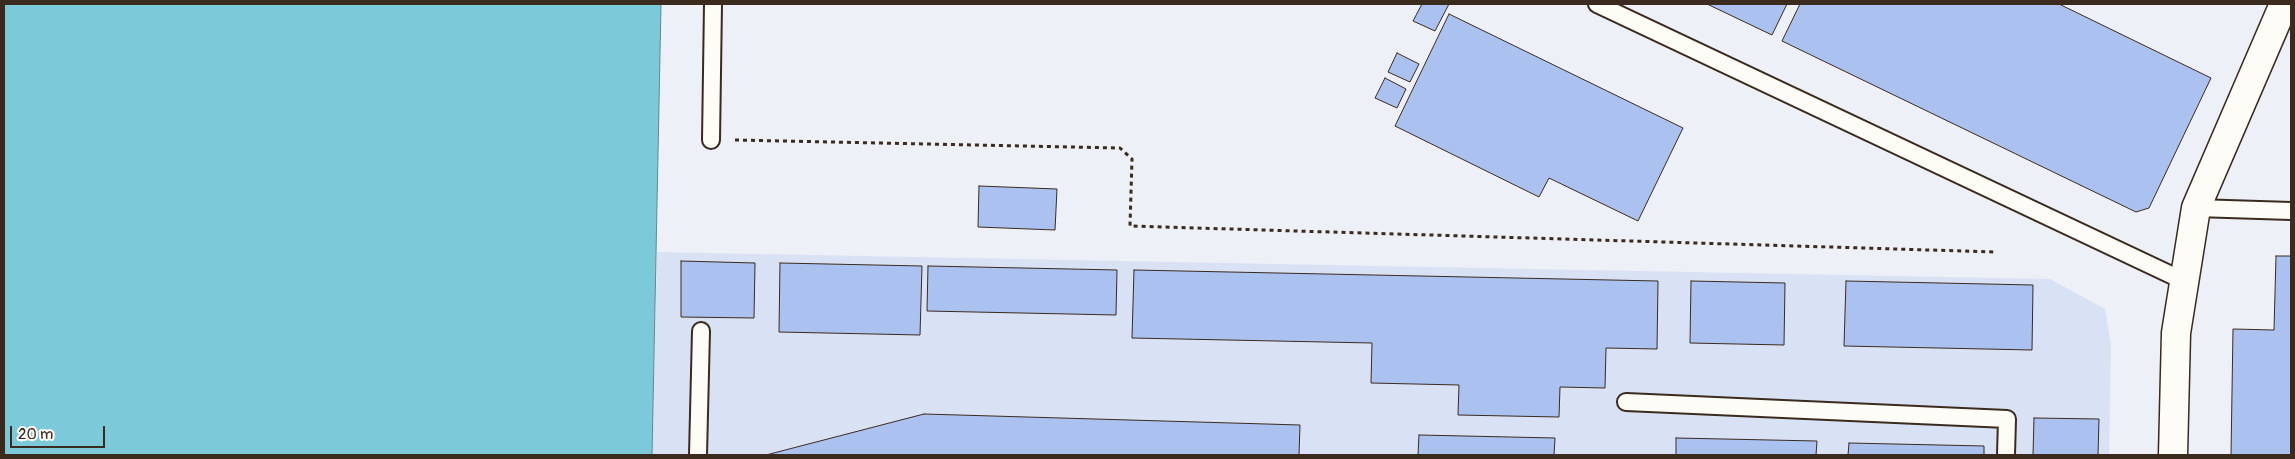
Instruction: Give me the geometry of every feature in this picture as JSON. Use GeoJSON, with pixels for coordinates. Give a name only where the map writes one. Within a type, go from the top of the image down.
{"type":"FeatureCollection","features":[{"type":"Feature","properties":{"kind":"street"},"geometry":{"type":"LineString","coordinates":[[2173,455],[2176,333],[2196,208],[2284,4]]}},
{"type":"Feature","properties":{"kind":"lane"},"geometry":{"type":"LineString","coordinates":[[711,140],[713,4]]}},
{"type":"Feature","properties":{"kind":"lane"},"geometry":{"type":"LineString","coordinates":[[1597,4],[2184,281]]}},
{"type":"Feature","properties":{"kind":"lane"},"geometry":{"type":"LineString","coordinates":[[2196,208],[2291,211]]}},
{"type":"Feature","properties":{"kind":"lane"},"geometry":{"type":"LineString","coordinates":[[698,455],[701,331]]}},
{"type":"Feature","properties":{"kind":"lane"},"geometry":{"type":"LineString","coordinates":[[1626,402],[2007,418],[2006,455]]}},
{"type":"Feature","properties":{"kind":"path"},"geometry":{"type":"LineString","coordinates":[[711,140],[1120,148],[1132,159],[1130,226],[1996,252]]}},
{"type":"Feature","properties":{"kind":"shaded area"},"geometry":{"type":"Polygon","coordinates":[[[657,252],[2050,279],[2105,309],[2111,345],[2109,455],[652,455],[657,252]]]}},
{"type":"Feature","properties":{"kind":"water"},"geometry":{"type":"Polygon","coordinates":[[[4,4],[661,4],[652,455],[4,455],[4,4]]]}},
{"type":"Feature","properties":{"kind":"building"},"geometry":{"type":"Polygon","coordinates":[[[1422,4],[1449,4],[1435,31],[1413,21],[1422,4]]]}},
{"type":"Feature","properties":{"kind":"building"},"geometry":{"type":"Polygon","coordinates":[[[1707,4],[1787,4],[1772,35],[1707,4]]]}},
{"type":"Feature","properties":{"kind":"building"},"geometry":{"type":"Polygon","coordinates":[[[1800,4],[2059,4],[2211,78],[2149,208],[2136,212],[1782,41],[1800,4]]]}},
{"type":"Feature","properties":{"kind":"building"},"geometry":{"type":"Polygon","coordinates":[[[1449,14],[1683,128],[1638,221],[1549,178],[1539,197],[1395,126],[1449,14]]]}},
{"type":"Feature","properties":{"kind":"building"},"geometry":{"type":"Polygon","coordinates":[[[1397,53],[1419,64],[1410,82],[1388,72],[1397,53]]]}},
{"type":"Feature","properties":{"kind":"building"},"geometry":{"type":"Polygon","coordinates":[[[1385,78],[1406,89],[1397,108],[1375,98],[1385,78]]]}},
{"type":"Feature","properties":{"kind":"building"},"geometry":{"type":"Polygon","coordinates":[[[979,186],[1057,189],[1055,230],[978,227],[979,186]]]}},
{"type":"Feature","properties":{"kind":"building"},"geometry":{"type":"Polygon","coordinates":[[[2276,256],[2291,256],[2291,455],[2231,455],[2233,329],[2274,330],[2276,256]]]}},
{"type":"Feature","properties":{"kind":"building"},"geometry":{"type":"Polygon","coordinates":[[[681,261],[755,263],[754,318],[681,317],[681,261]]]}},
{"type":"Feature","properties":{"kind":"building"},"geometry":{"type":"Polygon","coordinates":[[[780,263],[922,266],[920,335],[779,332],[780,263]]]}},
{"type":"Feature","properties":{"kind":"building"},"geometry":{"type":"Polygon","coordinates":[[[928,266],[1117,270],[1116,315],[927,311],[928,266]]]}},
{"type":"Feature","properties":{"kind":"building"},"geometry":{"type":"Polygon","coordinates":[[[1134,270],[1658,281],[1657,349],[1606,348],[1605,388],[1560,387],[1559,417],[1458,415],[1459,385],[1371,383],[1372,343],[1132,338],[1134,270]]]}},
{"type":"Feature","properties":{"kind":"building"},"geometry":{"type":"Polygon","coordinates":[[[1691,281],[1785,283],[1784,345],[1690,343],[1691,281]]]}},
{"type":"Feature","properties":{"kind":"building"},"geometry":{"type":"Polygon","coordinates":[[[1846,281],[2033,285],[2032,350],[1844,346],[1846,281]]]}},
{"type":"Feature","properties":{"kind":"building"},"geometry":{"type":"Polygon","coordinates":[[[924,414],[1300,425],[1299,455],[766,455],[924,414]]]}},
{"type":"Feature","properties":{"kind":"building"},"geometry":{"type":"Polygon","coordinates":[[[2034,418],[2099,419],[2098,455],[2033,455],[2034,418]]]}},
{"type":"Feature","properties":{"kind":"building"},"geometry":{"type":"Polygon","coordinates":[[[1419,435],[1555,438],[1554,455],[1418,455],[1419,435]]]}},
{"type":"Feature","properties":{"kind":"building"},"geometry":{"type":"Polygon","coordinates":[[[1676,438],[1817,441],[1816,455],[1676,455],[1676,438]]]}},
{"type":"Feature","properties":{"kind":"building"},"geometry":{"type":"Polygon","coordinates":[[[1849,443],[1984,446],[1984,455],[1848,455],[1849,443]]]}}]}
